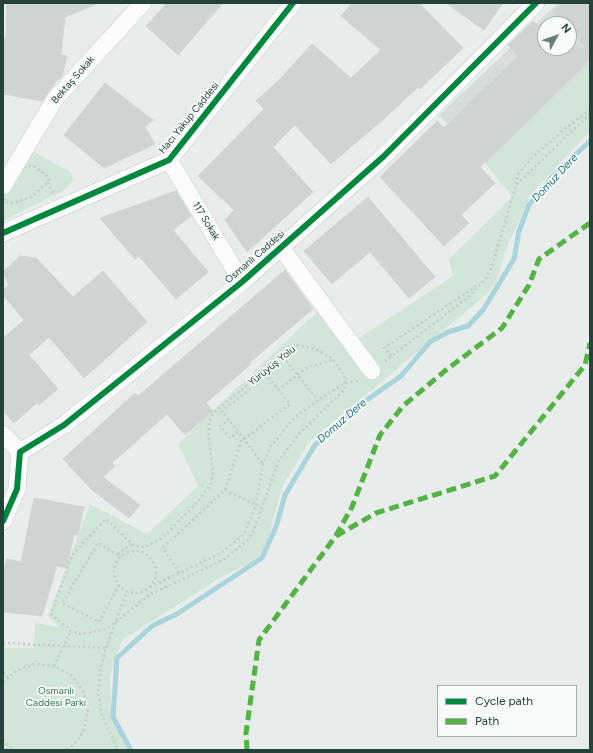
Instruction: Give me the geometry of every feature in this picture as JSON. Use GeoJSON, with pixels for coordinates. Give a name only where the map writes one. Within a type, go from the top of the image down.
{"type":"FeatureCollection","features":[{"type":"Feature","properties":{"kind":"street","name":"Bektaş Sokak"},"geometry":{"type":"LineString","coordinates":[[3,186],[54,99],[143,3]]}},
{"type":"Feature","properties":{"kind":"street","name":"Hacı Yakup Caddesi"},"geometry":{"type":"LineString","coordinates":[[3,233],[169,160],[293,3]]}},
{"type":"Feature","properties":{"kind":"street","name":"Osmanlı Caddesi"},"geometry":{"type":"LineString","coordinates":[[20,452],[64,425],[242,282],[384,156],[536,3]]}},
{"type":"Feature","properties":{"kind":"street","name":"117 Sokak"},"geometry":{"type":"LineString","coordinates":[[169,160],[242,282]]}},
{"type":"Feature","properties":{"kind":"street"},"geometry":{"type":"LineString","coordinates":[[281,248],[372,371]]}},
{"type":"Feature","properties":{"kind":"street"},"geometry":{"type":"LineString","coordinates":[[3,434],[20,452],[17,490],[3,521]]}},
{"type":"Feature","properties":{"kind":"path"},"geometry":{"type":"LineString","coordinates":[[516,184],[518,174],[533,157],[590,110]]}},
{"type":"Feature","properties":{"kind":"path"},"geometry":{"type":"LineString","coordinates":[[34,166],[45,174],[49,179],[48,182],[31,197],[14,203],[6,202],[5,194],[8,182],[22,167],[28,167],[34,166]]}},
{"type":"Feature","properties":{"kind":"path"},"geometry":{"type":"LineString","coordinates":[[391,356],[384,348],[484,281]]}},
{"type":"Feature","properties":{"kind":"path"},"geometry":{"type":"LineString","coordinates":[[283,357],[318,400]]}},
{"type":"Feature","properties":{"kind":"path"},"geometry":{"type":"LineString","coordinates":[[278,390],[308,367],[333,360]]}},
{"type":"Feature","properties":{"kind":"path"},"geometry":{"type":"LineString","coordinates":[[179,573],[163,548],[225,490],[243,438],[290,404],[268,376],[222,411],[238,432],[243,438],[263,464]]}},
{"type":"Feature","properties":{"kind":"path"},"geometry":{"type":"LineString","coordinates":[[228,419],[220,426],[230,438],[238,432]]}},
{"type":"Feature","properties":{"kind":"path"},"geometry":{"type":"LineString","coordinates":[[225,490],[256,505]]}},
{"type":"Feature","properties":{"kind":"path"},"geometry":{"type":"LineString","coordinates":[[54,666],[71,631],[51,614],[73,554],[106,519],[132,544],[118,554]]}},
{"type":"Feature","properties":{"kind":"path"},"geometry":{"type":"LineString","coordinates":[[119,585],[99,622],[62,603],[98,543],[121,557]]}},
{"type":"Feature","properties":{"kind":"path"},"geometry":{"type":"LineString","coordinates":[[129,552],[141,552],[152,558],[156,570],[154,582],[150,587],[139,592],[127,591],[119,585],[114,571],[116,564],[121,557],[129,552]]}},
{"type":"Feature","properties":{"kind":"path"},"geometry":{"type":"LineString","coordinates":[[118,750],[102,716],[98,689],[101,667],[106,648],[127,591]]}},
{"type":"Feature","properties":{"kind":"path"},"geometry":{"type":"LineString","coordinates":[[3,643],[106,648]]}},
{"type":"Feature","properties":{"kind":"path"},"geometry":{"type":"LineString","coordinates":[[3,682],[24,666],[44,664],[54,666],[71,675],[83,691],[86,700],[87,720],[80,738],[67,750]]}},
{"type":"Feature","properties":{"kind":"path"},"geometry":{"type":"LineString","coordinates":[[3,673],[8,677]]}},
{"type":"Feature","properties":{"kind":"path"},"geometry":{"type":"LineString","coordinates":[[3,740],[14,750]]}},
{"type":"Feature","properties":{"kind":"shaded area"},"geometry":{"type":"Polygon","coordinates":[[[558,3],[590,3],[590,66],[486,164],[439,115],[537,23],[537,56],[577,56],[577,16],[544,16],[558,3]]]}},
{"type":"Feature","properties":{"kind":"green space","name":"Osmanlı Caddesi Parkı"},"geometry":{"type":"Polygon","coordinates":[[[590,65],[590,131],[531,194],[507,247],[496,282],[487,294],[309,442],[283,485],[266,546],[256,560],[223,576],[122,640],[110,676],[111,710],[131,750],[3,750],[3,648],[34,648],[35,623],[59,627],[48,616],[90,504],[147,534],[198,486],[178,444],[321,308],[359,338],[453,276],[449,259],[512,197],[486,164],[590,65]]]}},
{"type":"Feature","properties":{"kind":"green space"},"geometry":{"type":"Polygon","coordinates":[[[31,150],[70,172],[74,180],[66,189],[3,221],[3,192],[31,150]]]}},
{"type":"Feature","properties":{"kind":"building"},"geometry":{"type":"Polygon","coordinates":[[[7,3],[99,3],[65,17],[61,55],[67,56],[62,77],[57,80],[42,101],[3,94],[3,37],[6,38],[7,3]]]}},
{"type":"Feature","properties":{"kind":"building"},"geometry":{"type":"Polygon","coordinates":[[[167,3],[223,3],[178,55],[146,26],[167,3]]]}},
{"type":"Feature","properties":{"kind":"building"},"geometry":{"type":"Polygon","coordinates":[[[352,3],[419,3],[463,48],[420,89],[418,87],[385,118],[331,164],[295,125],[273,147],[313,192],[247,252],[225,220],[234,210],[198,176],[264,109],[256,101],[278,81],[312,44],[351,78],[381,50],[341,16],[352,3]]]}},
{"type":"Feature","properties":{"kind":"building"},"geometry":{"type":"Polygon","coordinates":[[[446,3],[503,3],[484,30],[446,3]]]}},
{"type":"Feature","properties":{"kind":"building"},"geometry":{"type":"Polygon","coordinates":[[[562,3],[590,3],[590,60],[480,167],[495,183],[461,215],[469,223],[444,246],[380,177],[437,121],[444,128],[518,56],[508,45],[533,21],[537,25],[537,56],[577,56],[577,48],[586,48],[577,38],[577,16],[557,16],[553,12],[562,3]]]}},
{"type":"Feature","properties":{"kind":"building"},"geometry":{"type":"Polygon","coordinates":[[[105,83],[153,120],[145,127],[155,144],[104,168],[64,135],[105,83]]]}},
{"type":"Feature","properties":{"kind":"building"},"geometry":{"type":"Polygon","coordinates":[[[176,191],[191,216],[173,230],[208,272],[176,299],[139,256],[135,259],[100,218],[176,191]]]}},
{"type":"Feature","properties":{"kind":"building"},"geometry":{"type":"Polygon","coordinates":[[[368,197],[435,277],[409,298],[370,252],[332,284],[304,251],[368,197]]]}},
{"type":"Feature","properties":{"kind":"building"},"geometry":{"type":"Polygon","coordinates":[[[20,256],[36,258],[73,297],[103,271],[147,322],[84,378],[49,337],[29,355],[58,389],[39,405],[37,403],[14,423],[3,411],[3,338],[24,320],[3,295],[3,290],[9,285],[3,272],[20,256]]]}},
{"type":"Feature","properties":{"kind":"building"},"geometry":{"type":"Polygon","coordinates":[[[285,270],[313,309],[250,362],[251,364],[206,403],[213,411],[185,435],[167,414],[112,463],[115,466],[103,477],[140,505],[129,518],[92,490],[63,459],[135,393],[138,396],[285,270]]]}},
{"type":"Feature","properties":{"kind":"building"},"geometry":{"type":"Polygon","coordinates":[[[34,498],[84,507],[78,535],[74,534],[67,568],[57,566],[42,616],[3,612],[3,574],[7,559],[21,562],[34,498]]]}},
{"type":"Feature","properties":{"kind":"waterway","name":"Domuz Dere"},"geometry":{"type":"LineString","coordinates":[[131,750],[113,717],[117,658],[152,626],[177,614],[262,558],[276,527],[285,495],[315,445],[364,402],[401,376],[430,342],[448,332],[468,326],[483,310],[514,259],[519,231],[529,205],[552,177],[590,141]]}},
{"type":"Feature","properties":{"kind":"marked path"},"geometry":{"type":"LineString","coordinates":[[247,750],[246,733],[259,640],[335,537],[352,507],[380,435],[403,406],[446,370],[502,328],[529,285],[539,259],[590,223]]}},
{"type":"Feature","properties":{"kind":"marked path"},"geometry":{"type":"LineString","coordinates":[[336,536],[376,513],[495,476],[585,365],[590,343]]}},
{"type":"Feature","properties":{"kind":"cycle path"},"geometry":{"type":"LineString","coordinates":[[3,233],[169,160],[293,3]]}},
{"type":"Feature","properties":{"kind":"cycle path"},"geometry":{"type":"LineString","coordinates":[[3,521],[17,489],[20,452],[64,425],[242,282],[384,156],[536,3]]}}]}
